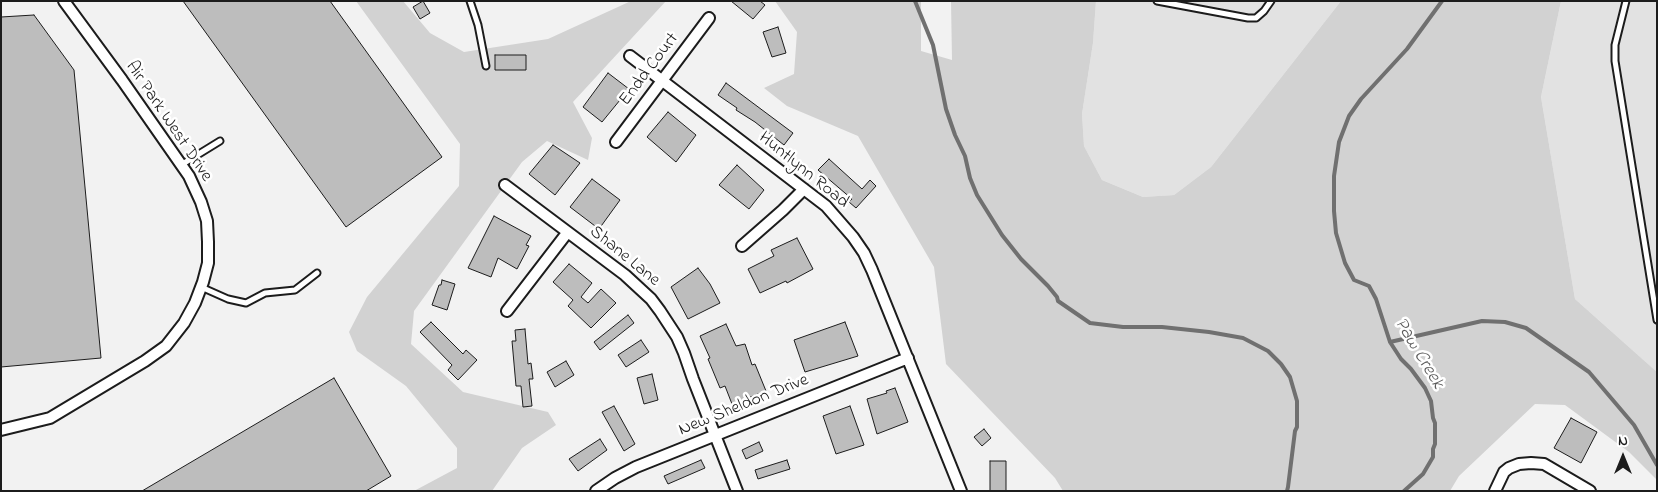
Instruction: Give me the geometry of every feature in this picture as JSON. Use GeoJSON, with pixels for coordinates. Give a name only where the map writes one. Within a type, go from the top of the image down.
{"type":"FeatureCollection","features":[{"type":"Feature","properties":{"kind":"street","name":"Air Park West Drive"},"geometry":{"type":"LineString","coordinates":[[1,430],[50,418],[145,361],[166,346],[184,323],[195,303],[208,263],[207,221],[189,176],[64,1]]}},
{"type":"Feature","properties":{"kind":"street","name":"Endd Court"},"geometry":{"type":"LineString","coordinates":[[616,142],[709,18]]}},
{"type":"Feature","properties":{"kind":"street","name":"Huntlynn Road"},"geometry":{"type":"LineString","coordinates":[[630,56],[826,206],[840,221],[864,253],[961,491]]}},
{"type":"Feature","properties":{"kind":"street","name":"Shane Lane"},"geometry":{"type":"LineString","coordinates":[[505,184],[567,233],[625,275],[651,299],[677,338],[684,353],[737,491]]}},
{"type":"Feature","properties":{"kind":"street"},"geometry":{"type":"LineString","coordinates":[[742,246],[784,210],[804,189]]}},
{"type":"Feature","properties":{"kind":"street"},"geometry":{"type":"LineString","coordinates":[[507,311],[567,233]]}},
{"type":"Feature","properties":{"kind":"street","name":"New Sheldon Drive"},"geometry":{"type":"LineString","coordinates":[[596,491],[636,467],[908,358]]}},
{"type":"Feature","properties":{"kind":"street"},"geometry":{"type":"LineString","coordinates":[[1495,491],[1504,472],[1509,468],[1519,464],[1532,463],[1544,464],[1590,491]]}},
{"type":"Feature","properties":{"kind":"lane"},"geometry":{"type":"LineString","coordinates":[[470,1],[478,25],[486,66]]}},
{"type":"Feature","properties":{"kind":"lane"},"geometry":{"type":"LineString","coordinates":[[1157,1],[1256,18],[1271,1]]}},
{"type":"Feature","properties":{"kind":"lane"},"geometry":{"type":"LineString","coordinates":[[1626,1],[1615,45],[1615,61],[1657,320]]}},
{"type":"Feature","properties":{"kind":"lane"},"geometry":{"type":"LineString","coordinates":[[181,165],[220,141]]}},
{"type":"Feature","properties":{"kind":"lane"},"geometry":{"type":"LineString","coordinates":[[201,287],[228,299],[246,303],[265,293],[294,290],[317,274]]}},
{"type":"Feature","properties":{"kind":"shaded area"},"geometry":{"type":"Polygon","coordinates":[[[356,1],[403,1],[430,33],[464,52],[548,39],[631,1],[666,1],[573,102],[592,138],[588,160],[547,141],[522,162],[414,311],[411,344],[463,392],[548,412],[556,425],[522,448],[492,491],[414,491],[457,468],[457,448],[406,386],[357,351],[349,332],[367,297],[459,186],[460,144],[356,1]]]}},
{"type":"Feature","properties":{"kind":"shaded area"},"geometry":{"type":"Polygon","coordinates":[[[775,1],[921,1],[921,51],[952,60],[951,1],[1096,1],[1093,43],[1082,114],[1084,146],[1102,180],[1143,197],[1174,195],[1211,167],[1341,1],[1561,1],[1541,97],[1575,299],[1657,372],[1657,480],[1629,452],[1565,405],[1535,404],[1459,476],[1450,491],[1063,491],[1055,478],[946,364],[934,267],[858,136],[787,106],[764,88],[794,74],[797,32],[775,1]]]}},
{"type":"Feature","properties":{"kind":"shaded area"},"geometry":{"type":"Polygon","coordinates":[[[1096,1],[1341,1],[1211,167],[1174,195],[1143,197],[1102,180],[1084,146],[1082,114],[1093,43],[1096,1]]]}},
{"type":"Feature","properties":{"kind":"shaded area"},"geometry":{"type":"Polygon","coordinates":[[[1561,1],[1657,1],[1657,372],[1575,299],[1541,97],[1561,1]]]}},
{"type":"Feature","properties":{"kind":"building"},"geometry":{"type":"Polygon","coordinates":[[[183,1],[330,1],[442,157],[346,227],[183,1]]]}},
{"type":"Feature","properties":{"kind":"building"},"geometry":{"type":"Polygon","coordinates":[[[423,1],[430,13],[420,19],[413,7],[423,1]]]}},
{"type":"Feature","properties":{"kind":"building"},"geometry":{"type":"Polygon","coordinates":[[[731,1],[760,1],[765,5],[753,19],[731,1]]]}},
{"type":"Feature","properties":{"kind":"building"},"geometry":{"type":"Polygon","coordinates":[[[34,15],[74,70],[101,358],[1,367],[1,17],[34,15]]]}},
{"type":"Feature","properties":{"kind":"building"},"geometry":{"type":"Polygon","coordinates":[[[778,27],[786,53],[772,57],[763,32],[778,27]]]}},
{"type":"Feature","properties":{"kind":"building"},"geometry":{"type":"Polygon","coordinates":[[[495,55],[526,55],[526,70],[495,70],[495,55]]]}},
{"type":"Feature","properties":{"kind":"building"},"geometry":{"type":"Polygon","coordinates":[[[608,73],[629,89],[602,122],[583,107],[608,73]]]}},
{"type":"Feature","properties":{"kind":"building"},"geometry":{"type":"Polygon","coordinates":[[[726,83],[793,133],[784,145],[718,95],[726,83]]]}},
{"type":"Feature","properties":{"kind":"building"},"geometry":{"type":"Polygon","coordinates":[[[668,112],[696,135],[676,162],[647,137],[668,112]]]}},
{"type":"Feature","properties":{"kind":"building"},"geometry":{"type":"Polygon","coordinates":[[[553,145],[580,163],[555,195],[529,174],[553,145]]]}},
{"type":"Feature","properties":{"kind":"building"},"geometry":{"type":"Polygon","coordinates":[[[829,159],[862,189],[870,180],[876,186],[856,208],[849,202],[852,199],[818,170],[829,159]]]}},
{"type":"Feature","properties":{"kind":"building"},"geometry":{"type":"Polygon","coordinates":[[[737,165],[764,190],[749,209],[719,185],[737,165]]]}},
{"type":"Feature","properties":{"kind":"building"},"geometry":{"type":"Polygon","coordinates":[[[592,179],[620,200],[599,229],[570,207],[592,179]]]}},
{"type":"Feature","properties":{"kind":"building"},"geometry":{"type":"Polygon","coordinates":[[[494,216],[531,236],[526,245],[529,246],[517,269],[498,258],[491,277],[468,268],[494,216]]]}},
{"type":"Feature","properties":{"kind":"building"},"geometry":{"type":"Polygon","coordinates":[[[797,238],[813,269],[787,283],[786,281],[760,293],[748,269],[774,256],[771,250],[797,238]]]}},
{"type":"Feature","properties":{"kind":"building"},"geometry":{"type":"Polygon","coordinates":[[[569,264],[592,283],[581,297],[588,303],[601,289],[616,303],[591,328],[568,306],[573,300],[553,282],[569,264]]]}},
{"type":"Feature","properties":{"kind":"building"},"geometry":{"type":"Polygon","coordinates":[[[698,268],[710,284],[720,303],[688,319],[671,287],[698,268]]]}},
{"type":"Feature","properties":{"kind":"building"},"geometry":{"type":"Polygon","coordinates":[[[442,280],[455,284],[447,310],[432,305],[442,280]]]}},
{"type":"Feature","properties":{"kind":"building"},"geometry":{"type":"Polygon","coordinates":[[[628,315],[634,323],[600,350],[594,342],[628,315]]]}},
{"type":"Feature","properties":{"kind":"building"},"geometry":{"type":"Polygon","coordinates":[[[431,322],[463,354],[466,350],[477,360],[458,380],[448,370],[452,365],[420,332],[431,322]]]}},
{"type":"Feature","properties":{"kind":"building"},"geometry":{"type":"Polygon","coordinates":[[[845,322],[858,356],[805,372],[794,340],[845,322]]]}},
{"type":"Feature","properties":{"kind":"building"},"geometry":{"type":"Polygon","coordinates":[[[726,324],[736,346],[745,344],[752,365],[755,364],[766,391],[732,404],[725,386],[720,388],[700,336],[726,324]]]}},
{"type":"Feature","properties":{"kind":"building"},"geometry":{"type":"Polygon","coordinates":[[[525,329],[528,364],[531,363],[533,379],[529,379],[532,406],[523,407],[521,386],[516,386],[512,341],[516,341],[515,330],[525,329]]]}},
{"type":"Feature","properties":{"kind":"building"},"geometry":{"type":"Polygon","coordinates":[[[641,340],[649,352],[626,367],[618,355],[641,340]]]}},
{"type":"Feature","properties":{"kind":"building"},"geometry":{"type":"Polygon","coordinates":[[[566,361],[574,375],[555,387],[547,372],[566,361]]]}},
{"type":"Feature","properties":{"kind":"building"},"geometry":{"type":"Polygon","coordinates":[[[652,374],[658,400],[644,404],[637,378],[652,374]]]}},
{"type":"Feature","properties":{"kind":"building"},"geometry":{"type":"Polygon","coordinates":[[[334,378],[391,476],[366,491],[142,491],[334,378]]]}},
{"type":"Feature","properties":{"kind":"building"},"geometry":{"type":"Polygon","coordinates":[[[895,388],[908,422],[877,434],[867,399],[887,393],[886,391],[895,388]]]}},
{"type":"Feature","properties":{"kind":"building"},"geometry":{"type":"Polygon","coordinates":[[[614,406],[635,444],[624,451],[602,412],[614,406]]]}},
{"type":"Feature","properties":{"kind":"building"},"geometry":{"type":"Polygon","coordinates":[[[850,406],[864,445],[836,454],[823,416],[850,406]]]}},
{"type":"Feature","properties":{"kind":"building"},"geometry":{"type":"Polygon","coordinates":[[[1571,418],[1597,432],[1581,463],[1554,448],[1571,418]]]}},
{"type":"Feature","properties":{"kind":"building"},"geometry":{"type":"Polygon","coordinates":[[[984,429],[991,438],[982,446],[974,437],[984,429]]]}},
{"type":"Feature","properties":{"kind":"building"},"geometry":{"type":"Polygon","coordinates":[[[600,439],[607,450],[578,471],[569,459],[600,439]]]}},
{"type":"Feature","properties":{"kind":"building"},"geometry":{"type":"Polygon","coordinates":[[[759,442],[763,451],[746,459],[742,450],[759,442]]]}},
{"type":"Feature","properties":{"kind":"building"},"geometry":{"type":"Polygon","coordinates":[[[701,460],[705,468],[668,484],[664,476],[701,460]]]}},
{"type":"Feature","properties":{"kind":"building"},"geometry":{"type":"Polygon","coordinates":[[[787,460],[790,469],[758,479],[755,470],[787,460]]]}},
{"type":"Feature","properties":{"kind":"building"},"geometry":{"type":"Polygon","coordinates":[[[990,461],[1006,461],[1006,491],[990,491],[990,461]]]}},
{"type":"Feature","properties":{"kind":"waterway"},"geometry":{"type":"LineString","coordinates":[[915,1],[933,45],[946,109],[965,156],[970,178],[977,195],[1002,235],[1021,259],[1048,286],[1058,301],[1090,323],[1209,332],[1243,338],[1268,351],[1281,364],[1290,377],[1297,401],[1297,427],[1287,491]]}},
{"type":"Feature","properties":{"kind":"waterway","name":"Paw Creek"},"geometry":{"type":"LineString","coordinates":[[1404,491],[1423,474],[1433,457],[1435,423],[1431,401],[1425,388],[1401,359],[1390,342],[1376,299],[1369,286],[1354,280],[1345,263],[1336,233],[1334,176],[1339,142],[1349,116],[1361,99],[1407,49],[1442,1]]}},
{"type":"Feature","properties":{"kind":"waterway"},"geometry":{"type":"LineString","coordinates":[[1390,342],[1482,321],[1505,322],[1526,328],[1589,372],[1634,425],[1657,465]]}}]}
